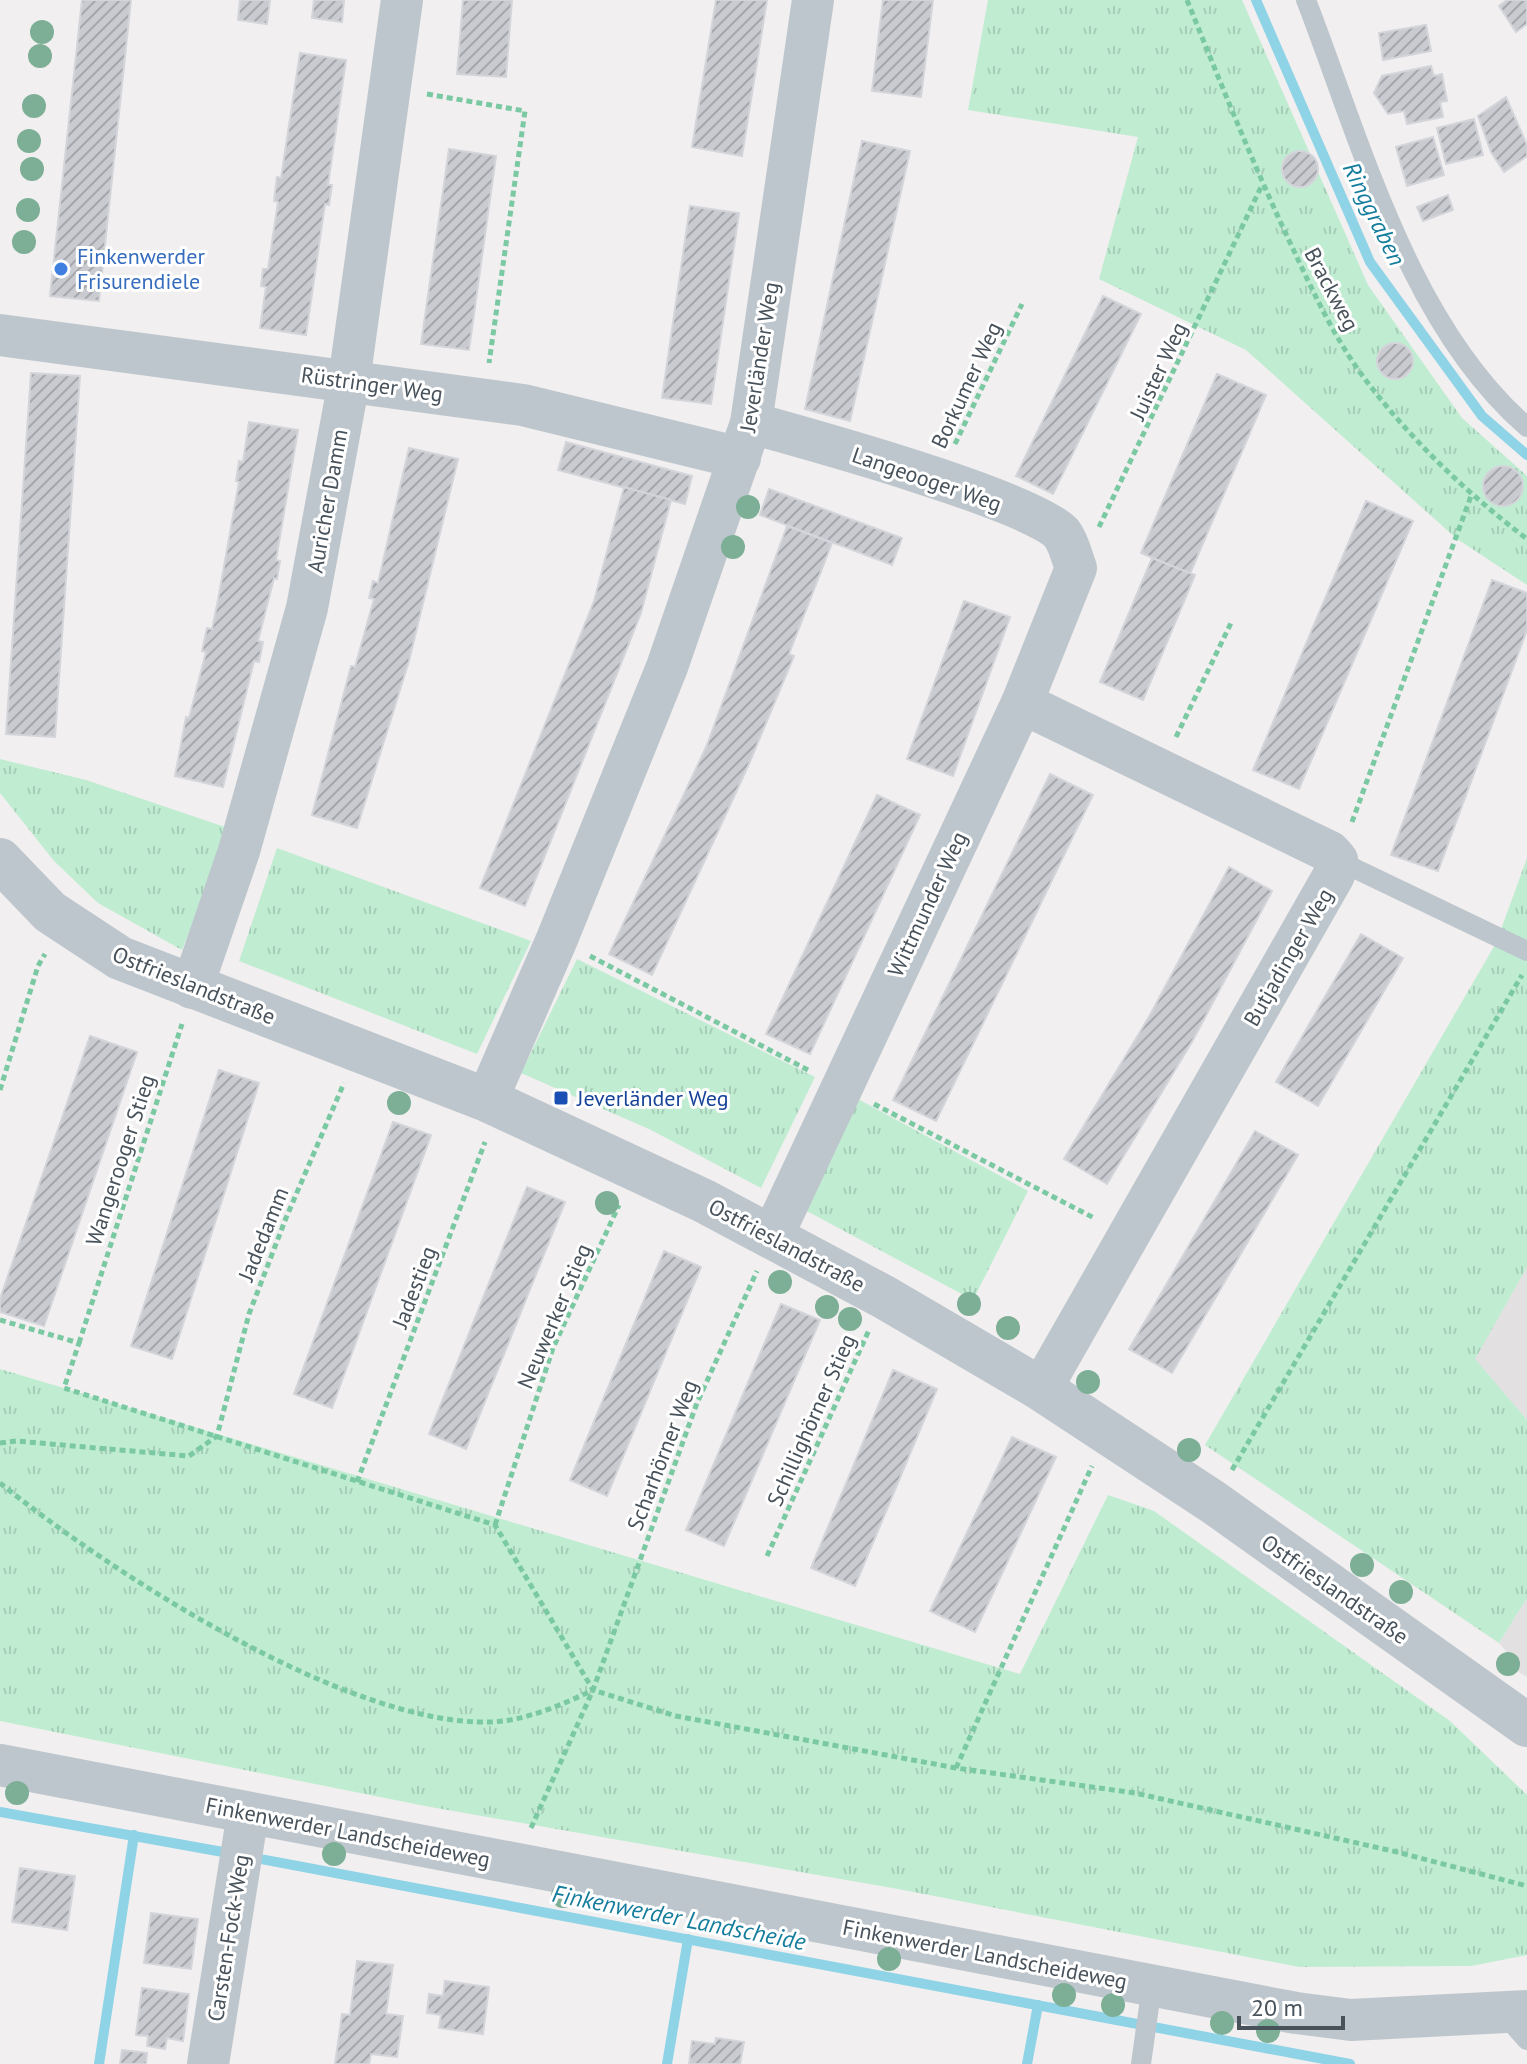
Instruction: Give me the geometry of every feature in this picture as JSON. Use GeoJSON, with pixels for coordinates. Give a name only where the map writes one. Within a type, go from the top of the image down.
{"type":"FeatureCollection","features":[{"type":"Feature","properties":{"kind":"street","name":"Auricher Damm"},"geometry":{"type":"LineString","coordinates":[[192,988],[239,851],[293,664],[310,593],[349,381],[402,0]]}},
{"type":"Feature","properties":{"kind":"street","name":"Jeverländer Weg"},"geometry":{"type":"LineString","coordinates":[[487,1100],[557,939],[667,667],[746,441],[813,0]]}},
{"type":"Feature","properties":{"kind":"street","name":"Rüstringer Weg"},"geometry":{"type":"LineString","coordinates":[[0,335],[523,405],[746,441]]}},
{"type":"Feature","properties":{"kind":"street","name":"Langeooger Weg"},"geometry":{"type":"LineString","coordinates":[[746,441],[939,479],[1027,513],[1062,533],[1076,568]]}},
{"type":"Feature","properties":{"kind":"street","name":"Wittmunder Weg"},"geometry":{"type":"LineString","coordinates":[[772,1237],[1022,703],[1076,568]]}},
{"type":"Feature","properties":{"kind":"street"},"geometry":{"type":"LineString","coordinates":[[1022,703],[1162,768],[1330,852],[1337,860]]}},
{"type":"Feature","properties":{"kind":"street","name":"Ostfrieslandstraße"},"geometry":{"type":"LineString","coordinates":[[0,860],[33,896],[71,928],[120,958],[487,1100],[636,1169],[884,1297],[1041,1389],[1213,1502],[1527,1725]]}},
{"type":"Feature","properties":{"kind":"street","name":"Butjadinger Weg"},"geometry":{"type":"LineString","coordinates":[[1041,1389],[1334,875],[1337,860]]}},
{"type":"Feature","properties":{"kind":"street","name":"Finkenwerder Landscheideweg"},"geometry":{"type":"LineString","coordinates":[[0,1765],[243,1842],[1150,1999],[1351,2020],[1521,2016]]}},
{"type":"Feature","properties":{"kind":"street","name":"Carsten-Fock-Weg"},"geometry":{"type":"LineString","coordinates":[[208,2064],[243,1842]]}},
{"type":"Feature","properties":{"kind":"lane"},"geometry":{"type":"LineString","coordinates":[[1306,0],[1399,242],[1445,329],[1503,406],[1527,427]]}},
{"type":"Feature","properties":{"kind":"lane"},"geometry":{"type":"LineString","coordinates":[[1337,860],[1527,951]]}},
{"type":"Feature","properties":{"kind":"lane"},"geometry":{"type":"LineString","coordinates":[[1141,2064],[1150,1999]]}},
{"type":"Feature","properties":{"kind":"path","name":"Brackweg"},"geometry":{"type":"LineString","coordinates":[[1187,0],[1262,184],[1322,310],[1366,381],[1420,446],[1471,496],[1527,539]]}},
{"type":"Feature","properties":{"kind":"path"},"geometry":{"type":"LineString","coordinates":[[391,88],[525,111],[483,400]]}},
{"type":"Feature","properties":{"kind":"path","name":"Juister Weg"},"geometry":{"type":"LineString","coordinates":[[1076,568],[1119,492],[1262,184]]}},
{"type":"Feature","properties":{"kind":"path","name":"Borkumer Weg"},"geometry":{"type":"LineString","coordinates":[[939,479],[1022,304]]}},
{"type":"Feature","properties":{"kind":"path","name":"Butjadinger Weg"},"geometry":{"type":"LineString","coordinates":[[1337,860],[1471,496]]}},
{"type":"Feature","properties":{"kind":"path"},"geometry":{"type":"LineString","coordinates":[[1162,768],[1231,623]]}},
{"type":"Feature","properties":{"kind":"path"},"geometry":{"type":"LineString","coordinates":[[0,1090],[38,966],[49,948],[71,928]]}},
{"type":"Feature","properties":{"kind":"path"},"geometry":{"type":"LineString","coordinates":[[1213,1502],[1527,967]]}},
{"type":"Feature","properties":{"kind":"path","name":"Wangerooger Stieg"},"geometry":{"type":"LineString","coordinates":[[192,988],[64,1388],[217,1436]]}},
{"type":"Feature","properties":{"kind":"path","name":"Jadedamm"},"geometry":{"type":"LineString","coordinates":[[217,1436],[249,1314],[286,1218],[359,1049]]}},
{"type":"Feature","properties":{"kind":"path","name":"Jadestieg"},"geometry":{"type":"LineString","coordinates":[[357,1482],[485,1145],[487,1100]]}},
{"type":"Feature","properties":{"kind":"path","name":"Neuwerker Stieg"},"geometry":{"type":"LineString","coordinates":[[495,1525],[553,1348],[636,1169]]}},
{"type":"Feature","properties":{"kind":"path","name":"Scharhörner Weg"},"geometry":{"type":"LineString","coordinates":[[530,1830],[593,1690],[697,1403],[772,1237]]}},
{"type":"Feature","properties":{"kind":"path","name":"Schillighörner Stieg"},"geometry":{"type":"LineString","coordinates":[[767,1556],[884,1297]]}},
{"type":"Feature","properties":{"kind":"path"},"geometry":{"type":"LineString","coordinates":[[0,1320],[79,1343]]}},
{"type":"Feature","properties":{"kind":"path"},"geometry":{"type":"LineString","coordinates":[[956,1768],[1029,1601],[1109,1433]]}},
{"type":"Feature","properties":{"kind":"path"},"geometry":{"type":"LineString","coordinates":[[0,1443],[16,1441],[189,1456],[217,1436],[495,1525],[593,1690],[676,1716],[956,1768],[1135,1793],[1397,1852],[1527,1886]]}},
{"type":"Feature","properties":{"kind":"path"},"geometry":{"type":"LineString","coordinates":[[0,1483],[64,1535],[226,1634],[328,1683],[421,1717],[491,1722],[558,1708],[593,1690]]}},
{"type":"Feature","properties":{"kind":"shaded area"},"geometry":{"type":"Polygon","coordinates":[[[1527,1267],[1527,1420],[1474,1359],[1527,1267]]]}},
{"type":"Feature","properties":{"kind":"shaded area"},"geometry":{"type":"Polygon","coordinates":[[[1527,1598],[1527,1677],[1511,1667],[1515,1661],[1499,1643],[1527,1598]]]}},
{"type":"Feature","properties":{"kind":"green space"},"geometry":{"type":"Polygon","coordinates":[[[988,0],[1242,0],[1368,285],[1462,418],[1527,476],[1527,585],[1457,539],[1246,350],[1099,279],[1138,137],[968,110],[988,0]]]}},
{"type":"Feature","properties":{"kind":"green space"},"geometry":{"type":"Polygon","coordinates":[[[0,759],[86,780],[231,829],[182,950],[98,903],[54,861],[0,793],[0,759]]]}},
{"type":"Feature","properties":{"kind":"green space"},"geometry":{"type":"Polygon","coordinates":[[[277,848],[531,941],[477,1054],[239,961],[277,848]]]}},
{"type":"Feature","properties":{"kind":"green space"},"geometry":{"type":"Polygon","coordinates":[[[1527,858],[1527,1267],[1475,1359],[1527,1420],[1527,1598],[1499,1643],[1205,1445],[1496,943],[1527,858]]]}},
{"type":"Feature","properties":{"kind":"green space"},"geometry":{"type":"Polygon","coordinates":[[[577,959],[815,1077],[761,1188],[651,1130],[521,1073],[577,959]]]}},
{"type":"Feature","properties":{"kind":"green space"},"geometry":{"type":"Polygon","coordinates":[[[856,1098],[1028,1191],[973,1300],[803,1209],[856,1098]]]}},
{"type":"Feature","properties":{"kind":"green space"},"geometry":{"type":"Polygon","coordinates":[[[0,1369],[1020,1674],[1108,1495],[1154,1511],[1450,1721],[1527,1795],[1527,1955],[1471,1966],[1299,1967],[898,1889],[425,1806],[0,1721],[0,1369]]]}},
{"type":"Feature","properties":{"kind":"building"},"geometry":{"type":"Polygon","coordinates":[[[82,0],[131,0],[99,301],[50,296],[82,0]]]}},
{"type":"Feature","properties":{"kind":"building"},"geometry":{"type":"Polygon","coordinates":[[[240,0],[270,0],[267,24],[238,20],[240,0]]]}},
{"type":"Feature","properties":{"kind":"building"},"geometry":{"type":"Polygon","coordinates":[[[314,0],[344,0],[342,22],[312,18],[314,0]]]}},
{"type":"Feature","properties":{"kind":"building"},"geometry":{"type":"Polygon","coordinates":[[[463,0],[512,0],[506,77],[457,74],[463,0]]]}},
{"type":"Feature","properties":{"kind":"building"},"geometry":{"type":"Polygon","coordinates":[[[716,0],[767,0],[742,156],[692,147],[716,0]]]}},
{"type":"Feature","properties":{"kind":"building"},"geometry":{"type":"Polygon","coordinates":[[[883,0],[933,0],[921,97],[872,91],[883,0]]]}},
{"type":"Feature","properties":{"kind":"building"},"geometry":{"type":"Polygon","coordinates":[[[1507,0],[1527,0],[1527,24],[1516,32],[1499,6],[1507,0]]]}},
{"type":"Feature","properties":{"kind":"building"},"geometry":{"type":"Polygon","coordinates":[[[1426,25],[1431,51],[1383,60],[1379,33],[1426,25]]]}},
{"type":"Feature","properties":{"kind":"building"},"geometry":{"type":"Polygon","coordinates":[[[300,53],[346,60],[328,185],[332,185],[329,205],[325,204],[306,335],[260,328],[266,287],[261,286],[263,269],[268,269],[278,202],[274,201],[277,177],[281,178],[300,53]]]}},
{"type":"Feature","properties":{"kind":"building"},"geometry":{"type":"Polygon","coordinates":[[[1431,66],[1434,76],[1442,74],[1447,101],[1440,102],[1443,117],[1407,124],[1404,111],[1388,114],[1374,93],[1382,76],[1431,66]]]}},
{"type":"Feature","properties":{"kind":"building"},"geometry":{"type":"Polygon","coordinates":[[[1506,97],[1527,145],[1527,156],[1504,172],[1491,152],[1478,116],[1506,97]]]}},
{"type":"Feature","properties":{"kind":"building"},"geometry":{"type":"Polygon","coordinates":[[[1474,119],[1483,155],[1446,164],[1437,128],[1474,119]]]}},
{"type":"Feature","properties":{"kind":"building"},"geometry":{"type":"Polygon","coordinates":[[[1433,137],[1444,175],[1407,186],[1396,147],[1433,137]]]}},
{"type":"Feature","properties":{"kind":"building"},"geometry":{"type":"Polygon","coordinates":[[[862,141],[910,151],[850,421],[805,409],[862,141]]]}},
{"type":"Feature","properties":{"kind":"building"},"geometry":{"type":"Polygon","coordinates":[[[449,149],[496,156],[469,350],[421,344],[449,149]]]}},
{"type":"Feature","properties":{"kind":"building"},"geometry":{"type":"Polygon","coordinates":[[[1300,151],[1313,156],[1318,169],[1313,182],[1300,187],[1287,182],[1282,169],[1287,156],[1300,151]]]}},
{"type":"Feature","properties":{"kind":"building"},"geometry":{"type":"Polygon","coordinates":[[[1448,195],[1453,210],[1423,221],[1417,207],[1448,195]]]}},
{"type":"Feature","properties":{"kind":"building"},"geometry":{"type":"Polygon","coordinates":[[[690,206],[739,213],[711,404],[662,398],[690,206]]]}},
{"type":"Feature","properties":{"kind":"building"},"geometry":{"type":"Polygon","coordinates":[[[1103,296],[1141,314],[1053,494],[1016,476],[1103,296]]]}},
{"type":"Feature","properties":{"kind":"building"},"geometry":{"type":"Polygon","coordinates":[[[1395,343],[1408,348],[1413,361],[1408,374],[1395,379],[1382,374],[1377,361],[1382,348],[1395,343]]]}},
{"type":"Feature","properties":{"kind":"building"},"geometry":{"type":"Polygon","coordinates":[[[31,373],[80,376],[55,737],[6,734],[31,373]]]}},
{"type":"Feature","properties":{"kind":"building"},"geometry":{"type":"Polygon","coordinates":[[[1217,374],[1266,395],[1190,574],[1141,553],[1217,374]]]}},
{"type":"Feature","properties":{"kind":"building"},"geometry":{"type":"Polygon","coordinates":[[[249,422],[298,430],[276,560],[280,561],[277,579],[274,578],[258,641],[263,642],[259,662],[254,661],[223,787],[175,776],[186,717],[189,718],[206,652],[202,651],[207,628],[212,629],[239,482],[236,481],[239,461],[243,462],[249,422]]]}},
{"type":"Feature","properties":{"kind":"building"},"geometry":{"type":"Polygon","coordinates":[[[566,442],[692,476],[685,504],[558,470],[566,442]]]}},
{"type":"Feature","properties":{"kind":"building"},"geometry":{"type":"Polygon","coordinates":[[[409,448],[458,459],[409,661],[357,828],[312,815],[351,666],[355,667],[374,599],[369,598],[373,581],[378,583],[409,448]]]}},
{"type":"Feature","properties":{"kind":"building"},"geometry":{"type":"Polygon","coordinates":[[[1503,466],[1517,472],[1523,486],[1517,500],[1503,506],[1489,500],[1483,486],[1489,472],[1503,466]]]}},
{"type":"Feature","properties":{"kind":"building"},"geometry":{"type":"Polygon","coordinates":[[[624,487],[671,500],[641,613],[525,906],[480,888],[594,601],[624,487]]]}},
{"type":"Feature","properties":{"kind":"building"},"geometry":{"type":"Polygon","coordinates":[[[769,489],[902,538],[892,565],[760,515],[769,489]]]}},
{"type":"Feature","properties":{"kind":"building"},"geometry":{"type":"Polygon","coordinates":[[[1366,501],[1413,521],[1299,789],[1253,770],[1366,501]]]}},
{"type":"Feature","properties":{"kind":"building"},"geometry":{"type":"Polygon","coordinates":[[[787,526],[832,543],[789,654],[794,656],[749,764],[652,975],[609,954],[707,745],[787,526]]]}},
{"type":"Feature","properties":{"kind":"building"},"geometry":{"type":"Polygon","coordinates":[[[1152,558],[1195,575],[1143,700],[1100,682],[1152,558]]]}},
{"type":"Feature","properties":{"kind":"building"},"geometry":{"type":"Polygon","coordinates":[[[1492,580],[1527,593],[1527,630],[1438,871],[1391,855],[1492,580]]]}},
{"type":"Feature","properties":{"kind":"building"},"geometry":{"type":"Polygon","coordinates":[[[964,601],[1010,617],[953,776],[907,759],[964,601]]]}},
{"type":"Feature","properties":{"kind":"building"},"geometry":{"type":"Polygon","coordinates":[[[1050,774],[1093,795],[936,1121],[893,1100],[1050,774]]]}},
{"type":"Feature","properties":{"kind":"building"},"geometry":{"type":"Polygon","coordinates":[[[877,795],[920,815],[810,1054],[766,1034],[877,795]]]}},
{"type":"Feature","properties":{"kind":"building"},"geometry":{"type":"Polygon","coordinates":[[[1229,867],[1272,891],[1193,1040],[1107,1184],[1064,1159],[1150,1015],[1229,867]]]}},
{"type":"Feature","properties":{"kind":"building"},"geometry":{"type":"Polygon","coordinates":[[[1361,934],[1403,958],[1318,1106],[1276,1082],[1361,934]]]}},
{"type":"Feature","properties":{"kind":"building"},"geometry":{"type":"Polygon","coordinates":[[[90,1036],[137,1052],[44,1326],[0,1312],[0,1299],[90,1036]]]}},
{"type":"Feature","properties":{"kind":"building"},"geometry":{"type":"Polygon","coordinates":[[[219,1070],[259,1083],[172,1359],[131,1346],[219,1070]]]}},
{"type":"Feature","properties":{"kind":"building"},"geometry":{"type":"Polygon","coordinates":[[[393,1122],[431,1135],[332,1408],[294,1394],[393,1122]]]}},
{"type":"Feature","properties":{"kind":"building"},"geometry":{"type":"Polygon","coordinates":[[[1255,1131],[1298,1155],[1172,1373],[1129,1349],[1255,1131]]]}},
{"type":"Feature","properties":{"kind":"building"},"geometry":{"type":"Polygon","coordinates":[[[527,1187],[565,1202],[466,1449],[429,1434],[527,1187]]]}},
{"type":"Feature","properties":{"kind":"building"},"geometry":{"type":"Polygon","coordinates":[[[664,1251],[701,1267],[607,1496],[570,1480],[664,1251]]]}},
{"type":"Feature","properties":{"kind":"building"},"geometry":{"type":"Polygon","coordinates":[[[781,1304],[820,1320],[724,1546],[686,1530],[781,1304]]]}},
{"type":"Feature","properties":{"kind":"building"},"geometry":{"type":"Polygon","coordinates":[[[893,1370],[937,1389],[855,1586],[811,1568],[893,1370]]]}},
{"type":"Feature","properties":{"kind":"building"},"geometry":{"type":"Polygon","coordinates":[[[1012,1437],[1056,1457],[975,1632],[930,1611],[1012,1437]]]}},
{"type":"Feature","properties":{"kind":"building"},"geometry":{"type":"Polygon","coordinates":[[[20,1868],[75,1876],[67,1930],[12,1922],[20,1868]]]}},
{"type":"Feature","properties":{"kind":"building"},"geometry":{"type":"Polygon","coordinates":[[[151,1913],[198,1919],[191,1969],[144,1963],[151,1913]]]}},
{"type":"Feature","properties":{"kind":"building"},"geometry":{"type":"Polygon","coordinates":[[[357,1961],[393,1965],[386,2014],[403,2016],[397,2057],[371,2054],[369,2064],[335,2064],[342,2014],[350,2015],[357,1961]]]}},
{"type":"Feature","properties":{"kind":"building"},"geometry":{"type":"Polygon","coordinates":[[[445,1981],[489,1987],[483,2034],[439,2028],[441,2015],[427,2013],[429,1994],[443,1996],[445,1981]]]}},
{"type":"Feature","properties":{"kind":"building"},"geometry":{"type":"Polygon","coordinates":[[[142,1988],[189,1994],[183,2041],[167,2038],[165,2049],[147,2046],[148,2036],[136,2035],[142,1988]]]}},
{"type":"Feature","properties":{"kind":"building"},"geometry":{"type":"Polygon","coordinates":[[[716,2038],[744,2042],[740,2064],[689,2064],[692,2041],[715,2044],[716,2038]]]}},
{"type":"Feature","properties":{"kind":"building"},"geometry":{"type":"Polygon","coordinates":[[[122,2050],[147,2053],[146,2064],[120,2064],[122,2050]]]}},
{"type":"Feature","properties":{"kind":"waterway","name":"Ringgraben"},"geometry":{"type":"LineString","coordinates":[[1256,0],[1370,262],[1482,416],[1527,455]]}},
{"type":"Feature","properties":{"kind":"waterway","name":"Finkenwerder Landscheide"},"geometry":{"type":"LineString","coordinates":[[0,1812],[234,1854]]}},
{"type":"Feature","properties":{"kind":"waterway"},"geometry":{"type":"LineString","coordinates":[[99,2064],[134,1835]]}},
{"type":"Feature","properties":{"kind":"waterway","name":"Finkenwerder Landscheide"},"geometry":{"type":"LineString","coordinates":[[250,1857],[1350,2064]]}},
{"type":"Feature","properties":{"kind":"waterway"},"geometry":{"type":"LineString","coordinates":[[667,2064],[688,1939]]}},
{"type":"Feature","properties":{"kind":"waterway"},"geometry":{"type":"LineString","coordinates":[[1027,2064],[1038,2005]]}},
{"type":"Feature","properties":{"kind":"place","name":"Finkenwerder Frisurendiele"},"geometry":{"type":"Point","coordinates":[61,269]}},
{"type":"Feature","properties":{"kind":"place","name":"Jeverländer Weg"},"geometry":{"type":"Point","coordinates":[561,1098]}}]}
